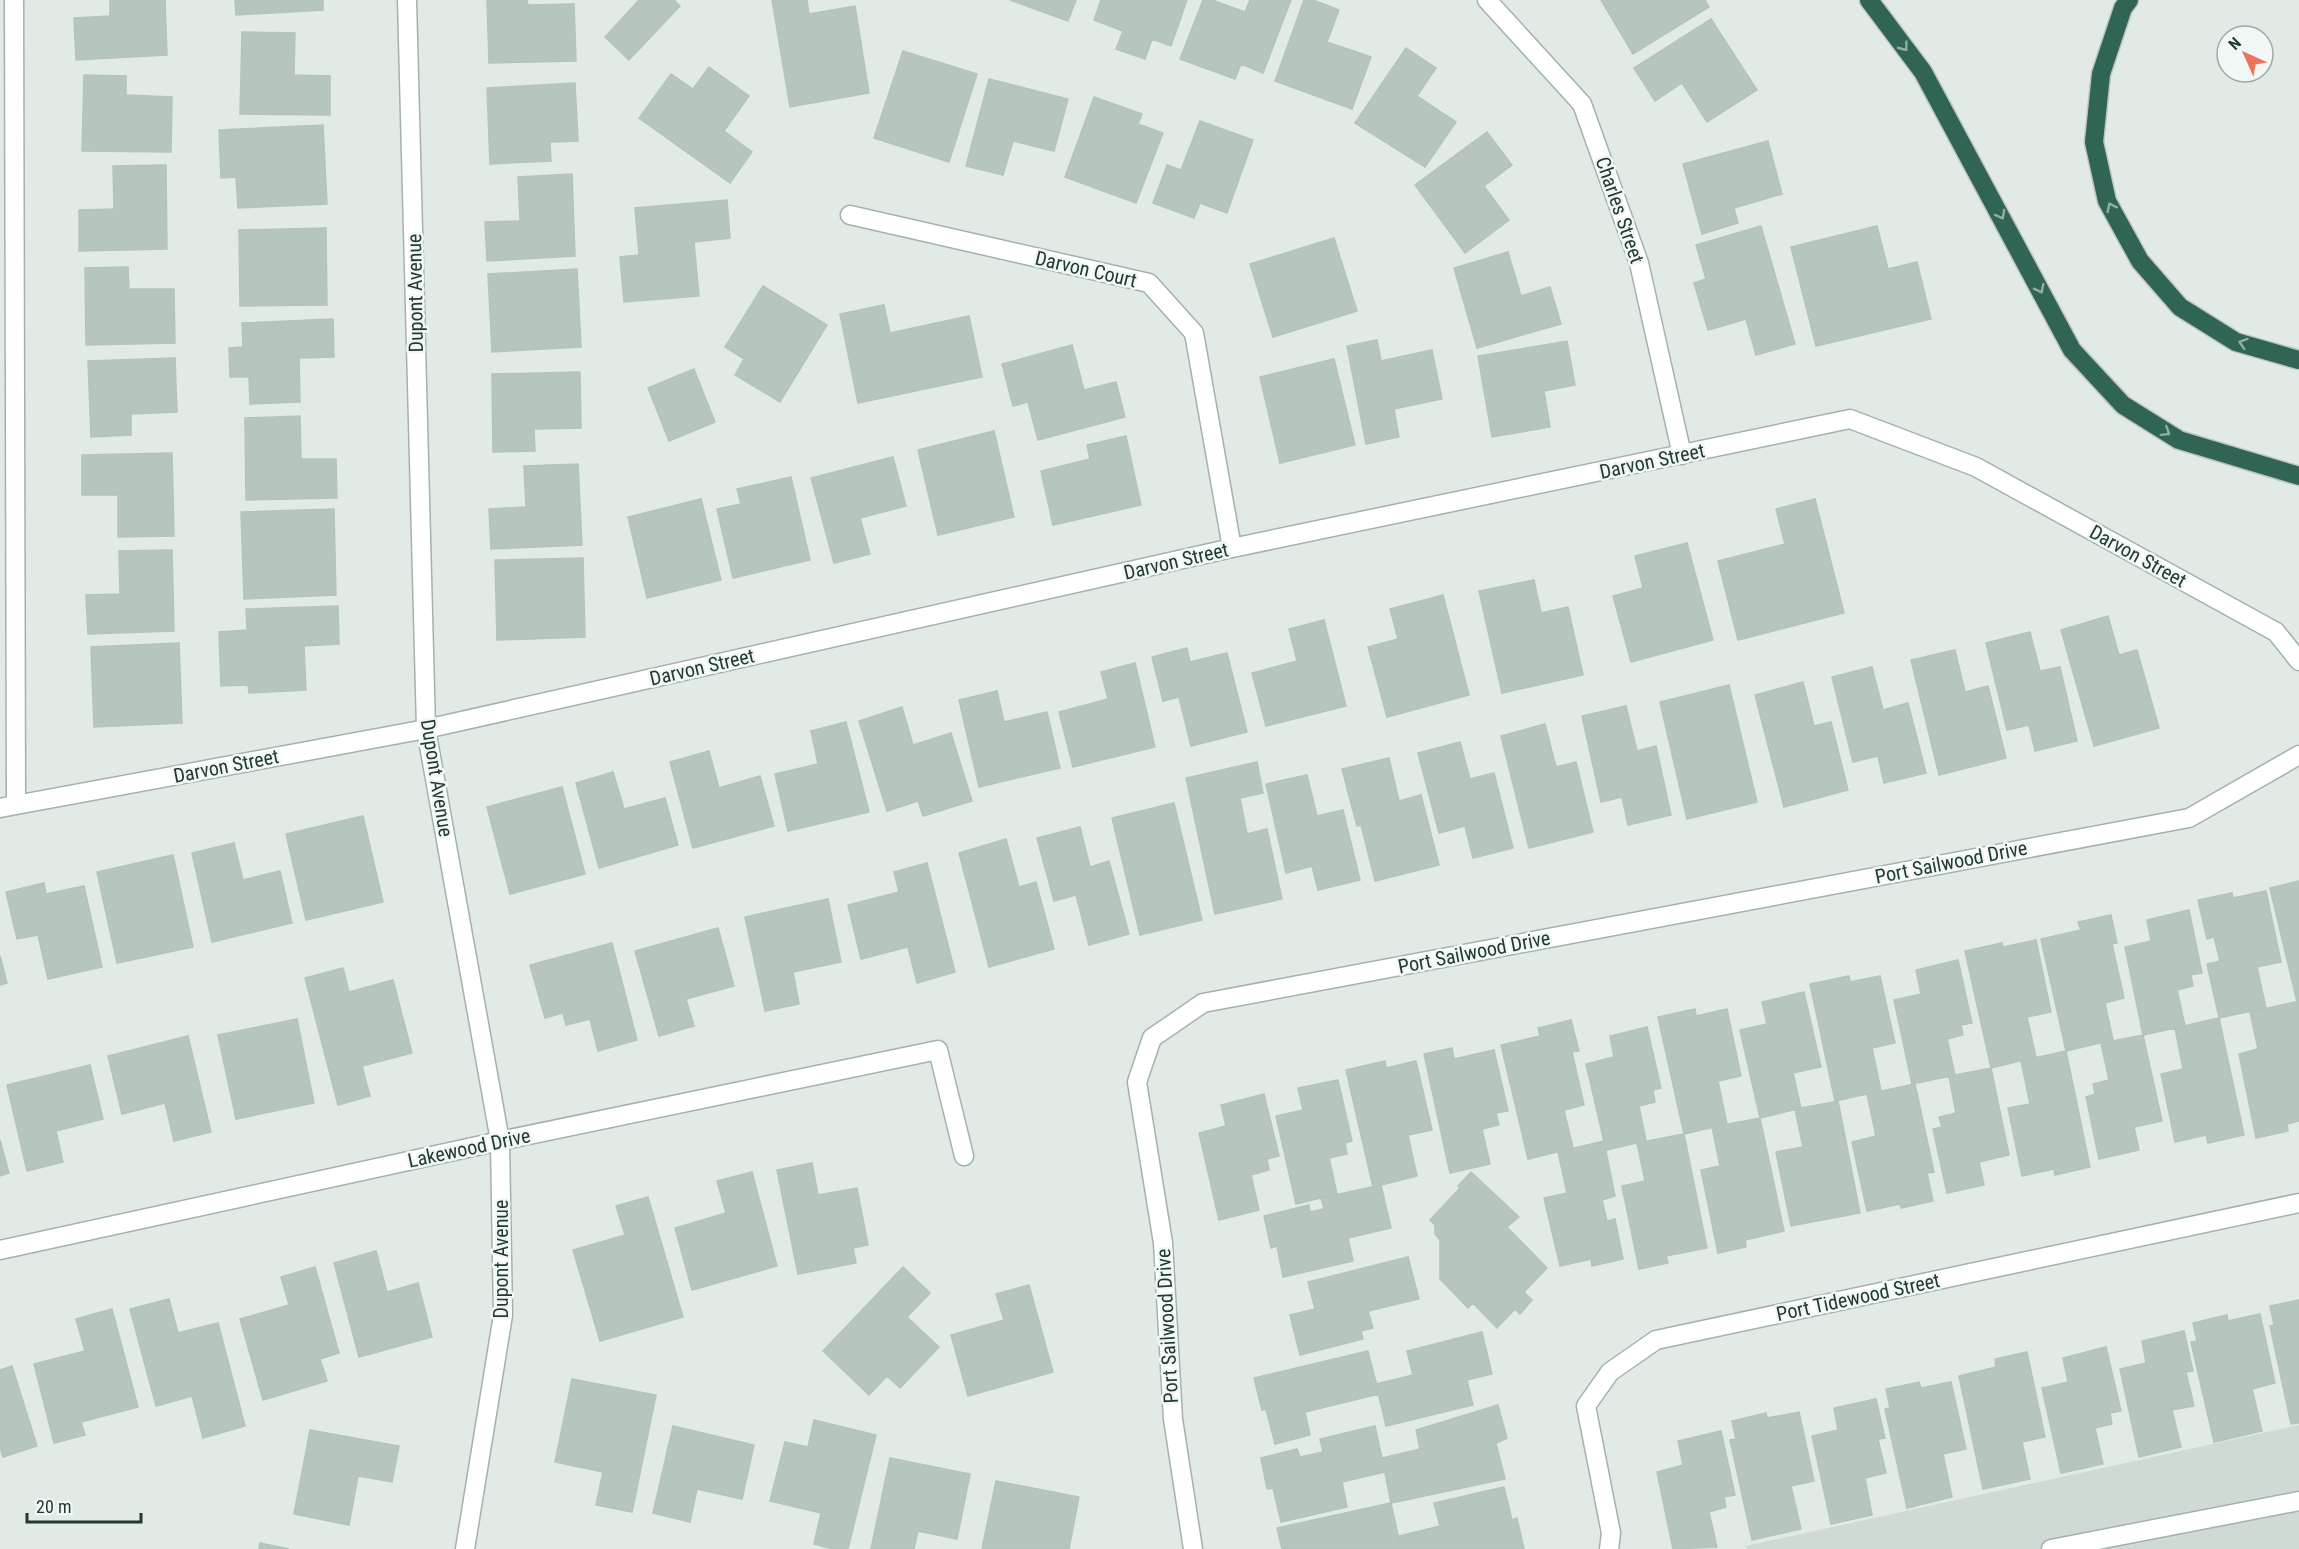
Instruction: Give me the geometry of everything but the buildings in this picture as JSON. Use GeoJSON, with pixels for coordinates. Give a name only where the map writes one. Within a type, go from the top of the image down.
{"type":"FeatureCollection","features":[{"type":"Feature","properties":{"kind":"highway"},"geometry":{"type":"LineString","coordinates":[[1869,0],[1923,72],[2072,350],[2123,405],[2179,440],[2299,476]]}},
{"type":"Feature","properties":{"kind":"highway"},"geometry":{"type":"LineString","coordinates":[[2129,0],[2123,8],[2101,74],[2094,142],[2107,201],[2140,261],[2180,307],[2236,342],[2299,360]]}},
{"type":"Feature","properties":{"kind":"street"},"geometry":{"type":"LineString","coordinates":[[8,807],[14,0]]}},
{"type":"Feature","properties":{"kind":"street","name":"Dupont Avenue"},"geometry":{"type":"LineString","coordinates":[[407,0],[426,729],[500,1141],[503,1315],[465,1549]]}},
{"type":"Feature","properties":{"kind":"street","name":"Charles Street"},"geometry":{"type":"LineString","coordinates":[[1487,0],[1582,104],[1640,263],[1682,455]]}},
{"type":"Feature","properties":{"kind":"street","name":"Darvon Court"},"geometry":{"type":"LineString","coordinates":[[850,215],[1149,283],[1194,333],[1232,549]]}},
{"type":"Feature","properties":{"kind":"street","name":"Darvon Street"},"geometry":{"type":"LineString","coordinates":[[8,807],[426,729],[1232,549],[1851,419],[1976,467],[2276,632],[2299,661]]}},
{"type":"Feature","properties":{"kind":"street","name":"Port Sailwood Drive"},"geometry":{"type":"LineString","coordinates":[[1193,1549],[1173,1419],[1163,1243],[1137,1082],[1152,1038],[1203,1003],[2189,818],[2299,754]]}},
{"type":"Feature","properties":{"kind":"street","name":"Lakewood Drive"},"geometry":{"type":"LineString","coordinates":[[0,1250],[500,1141],[938,1050],[964,1156]]}},
{"type":"Feature","properties":{"kind":"street","name":"Port Tidewood Street"},"geometry":{"type":"LineString","coordinates":[[1609,1549],[1611,1533],[1586,1406],[1610,1372],[1656,1340],[2299,1203]]}},
{"type":"Feature","properties":{"kind":"street"},"geometry":{"type":"LineString","coordinates":[[2051,1549],[2299,1501]]}},
{"type":"Feature","properties":{"kind":"shaded area"},"geometry":{"type":"Polygon","coordinates":[[[2299,1425],[2299,1549],[1747,1549],[1746,1546],[2299,1425]]]}}]}
